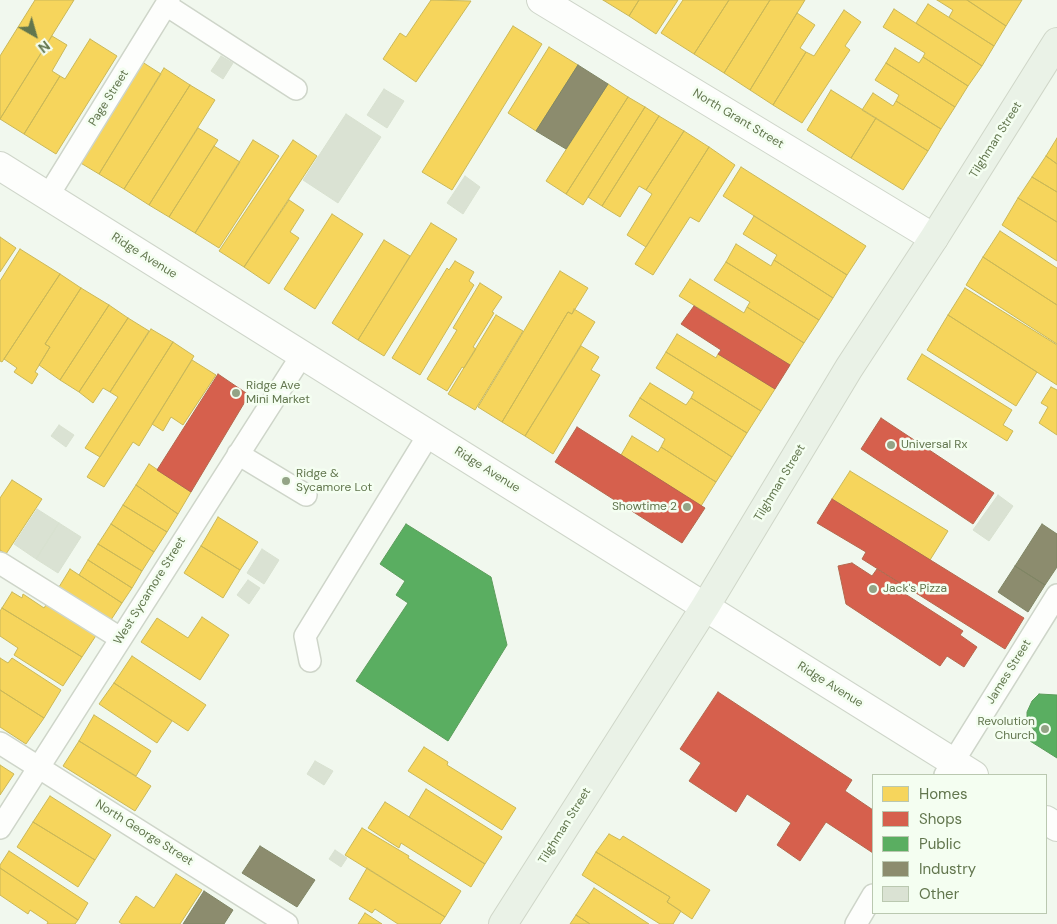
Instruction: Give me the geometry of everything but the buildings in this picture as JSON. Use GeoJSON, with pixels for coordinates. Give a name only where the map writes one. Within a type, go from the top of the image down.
{"type":"FeatureCollection","features":[{"type":"Feature","properties":{"kind":"main road","name":"Tilghman Street"},"geometry":{"type":"LineString","coordinates":[[503,924],[705,607],[849,368],[934,238],[1057,42]]}},
{"type":"Feature","properties":{"kind":"street","name":"North Grant Street"},"geometry":{"type":"LineString","coordinates":[[542,0],[934,238]]}},
{"type":"Feature","properties":{"kind":"street","name":"Ridge Avenue"},"geometry":{"type":"LineString","coordinates":[[0,166],[705,607],[957,771]]}},
{"type":"Feature","properties":{"kind":"lane"},"geometry":{"type":"LineString","coordinates":[[168,2],[296,88]]}},
{"type":"Feature","properties":{"kind":"lane","name":"Page Street"},"geometry":{"type":"LineString","coordinates":[[48,196],[168,2]]}},
{"type":"Feature","properties":{"kind":"lane","name":"West Sycamore Street"},"geometry":{"type":"LineString","coordinates":[[0,828],[302,355]]}},
{"type":"Feature","properties":{"kind":"lane"},"geometry":{"type":"LineString","coordinates":[[310,661],[304,636],[429,434]]}},
{"type":"Feature","properties":{"kind":"lane"},"geometry":{"type":"LineString","coordinates":[[238,454],[306,496]]}},
{"type":"Feature","properties":{"kind":"lane"},"geometry":{"type":"LineString","coordinates":[[0,563],[120,638]]}},
{"type":"Feature","properties":{"kind":"lane","name":"James Street"},"geometry":{"type":"LineString","coordinates":[[957,771],[1057,595]]}},
{"type":"Feature","properties":{"kind":"lane","name":"North George Street"},"geometry":{"type":"LineString","coordinates":[[0,743],[287,924]]}},
{"type":"Feature","properties":{"kind":"lane"},"geometry":{"type":"LineString","coordinates":[[856,924],[872,896]]}},
{"type":"Feature","properties":{"kind":"place","name":"Ridge Ave Mini Market"},"geometry":{"type":"Point","coordinates":[236,393]}},
{"type":"Feature","properties":{"kind":"place","name":"Universal Rx"},"geometry":{"type":"Point","coordinates":[891,445]}},
{"type":"Feature","properties":{"kind":"place","name":"Ridge & Sycamore Lot"},"geometry":{"type":"Point","coordinates":[286,481]}},
{"type":"Feature","properties":{"kind":"place","name":"Showtime 2"},"geometry":{"type":"Point","coordinates":[687,507]}},
{"type":"Feature","properties":{"kind":"place","name":"Jack's Pizza"},"geometry":{"type":"Point","coordinates":[873,589]}},
{"type":"Feature","properties":{"kind":"place","name":"Revolution Church"},"geometry":{"type":"Point","coordinates":[1045,729]}}]}
